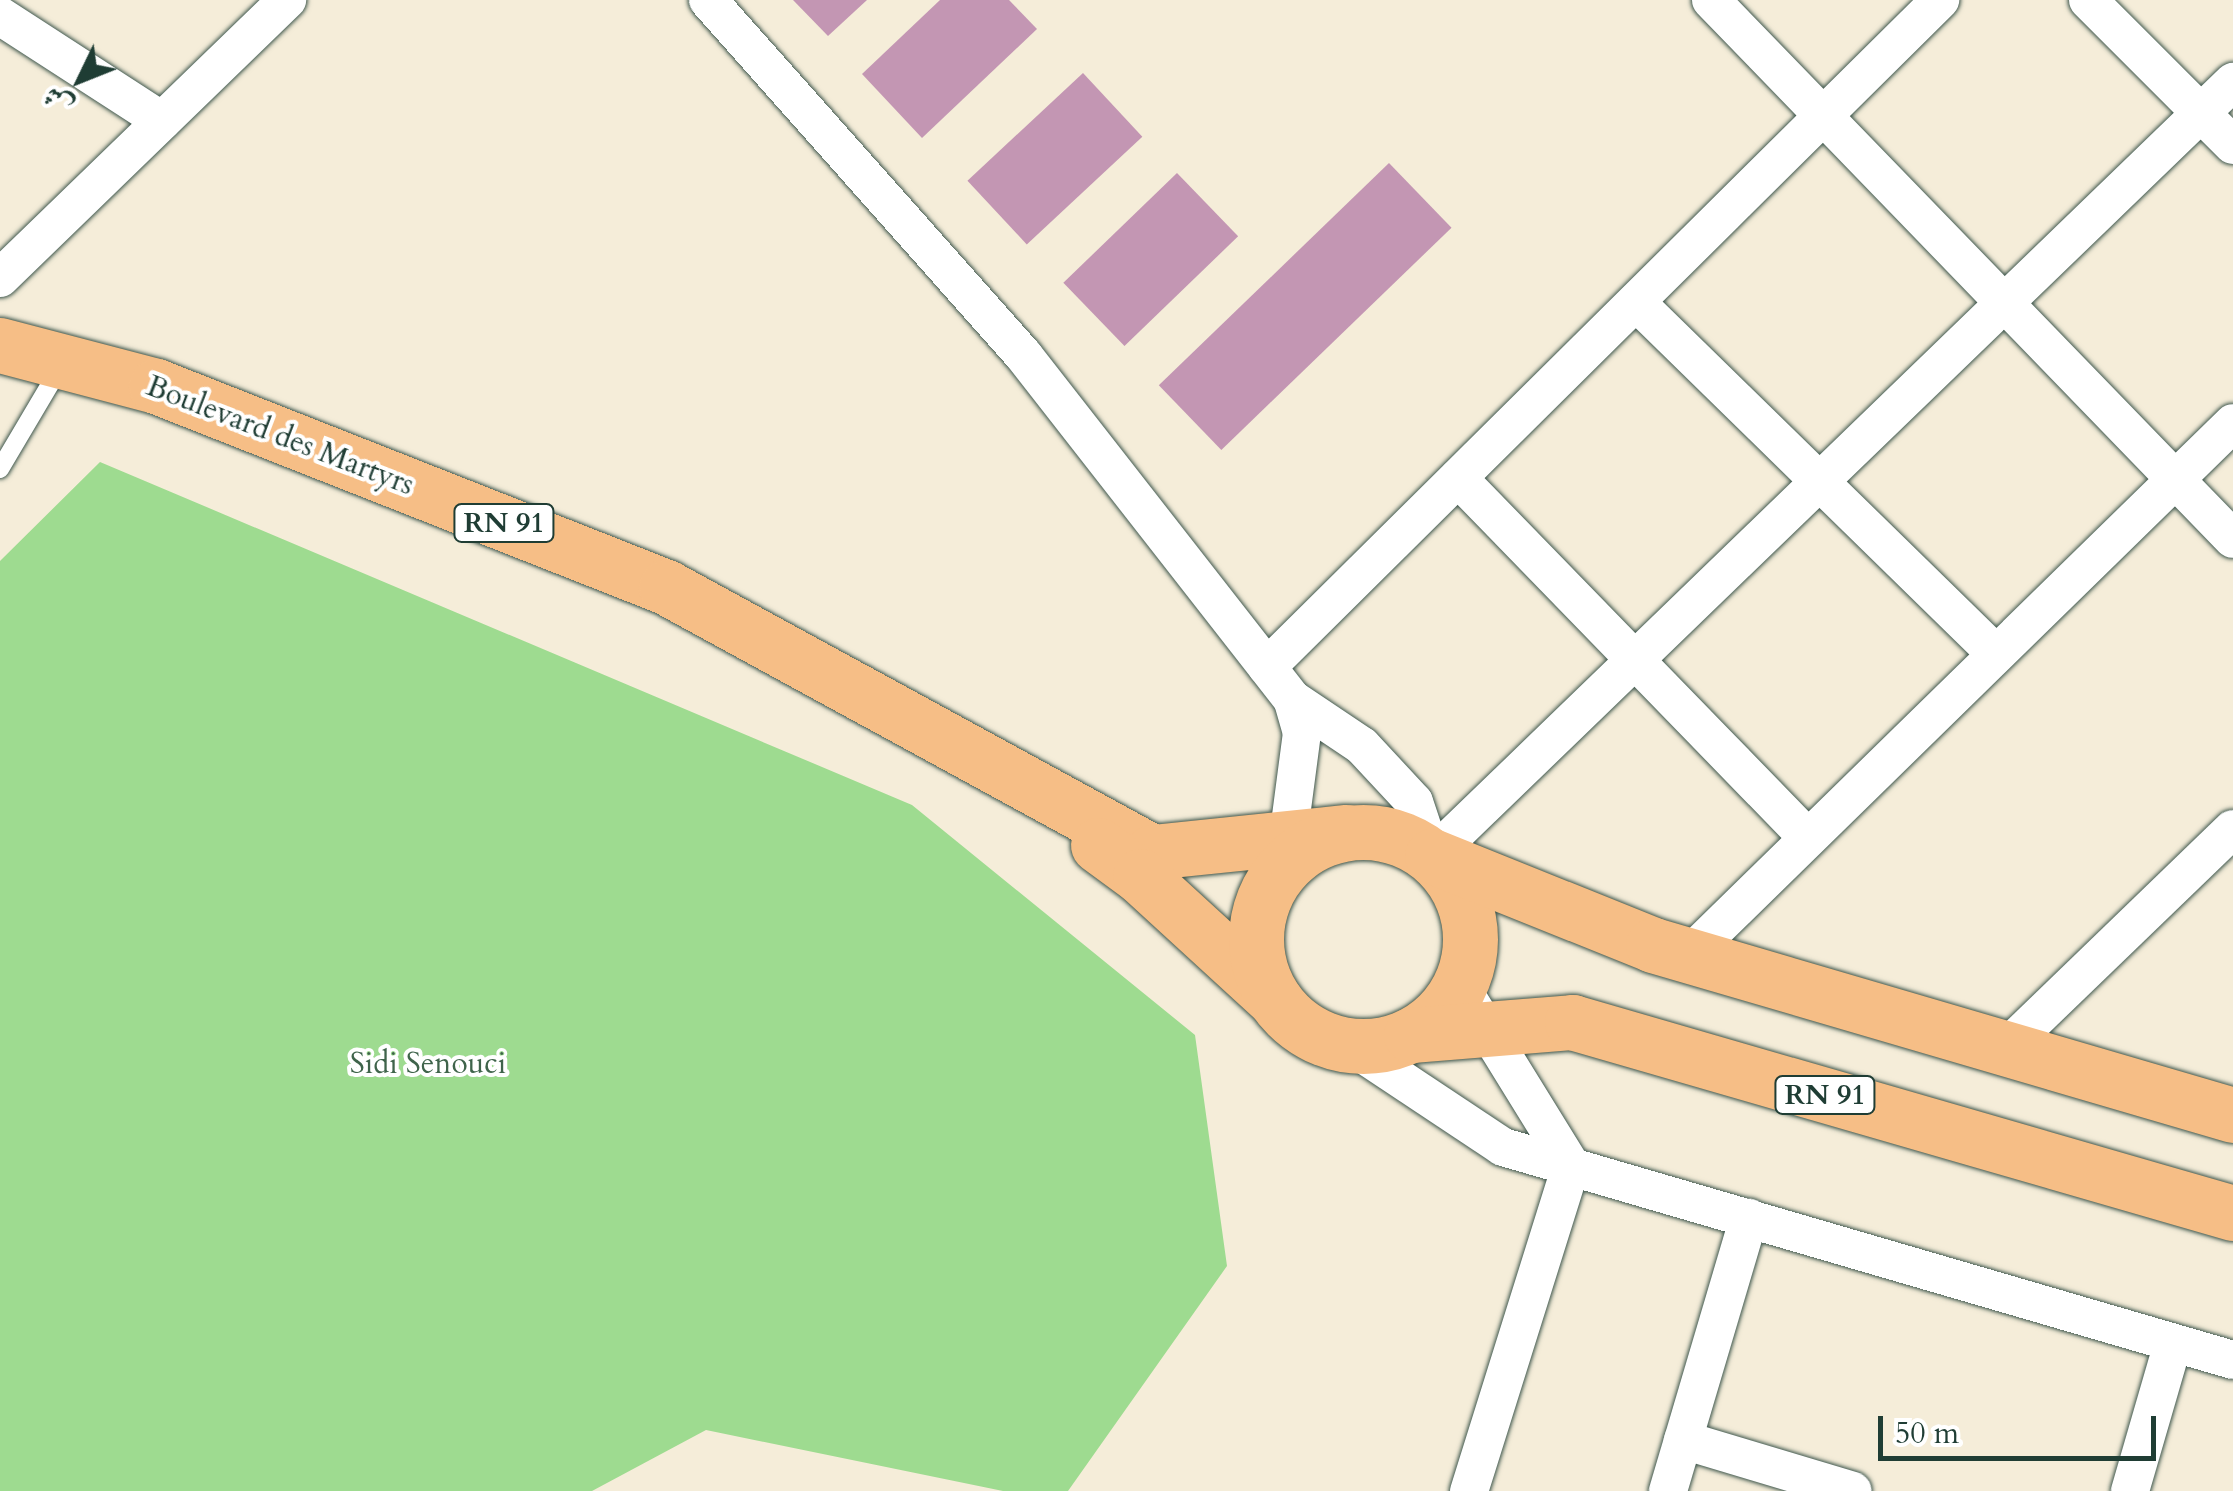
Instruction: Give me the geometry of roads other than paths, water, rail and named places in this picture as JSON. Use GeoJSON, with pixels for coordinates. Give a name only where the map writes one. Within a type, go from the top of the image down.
{"type":"FeatureCollection","features":[{"type":"Feature","properties":{"kind":"main road","name":"Boulevard des Martyrs"},"geometry":{"type":"LineString","coordinates":[[0,345],[156,386],[666,586],[983,760]]}},
{"type":"Feature","properties":{"kind":"main road","name":"RN 91"},"geometry":{"type":"LineString","coordinates":[[983,760],[1152,852],[1280,861]]}},
{"type":"Feature","properties":{"kind":"main road","name":"RN 91"},"geometry":{"type":"LineString","coordinates":[[983,760],[1140,876],[1274,999]]}},
{"type":"Feature","properties":{"kind":"main road"},"geometry":{"type":"LineString","coordinates":[[1432,856],[1455,884],[1468,916],[1470,952],[1488,1029],[1440,1015],[1411,1035],[1382,1046],[1351,1046],[1308,1030],[1274,999],[1260,971],[1256,941],[1259,910],[1280,861],[1346,832],[1391,836],[1432,856],[1688,956],[2233,1115]]}},
{"type":"Feature","properties":{"kind":"main road","name":"RN 91"},"geometry":{"type":"LineString","coordinates":[[1488,1029],[1572,1022],[2233,1213]]}},
{"type":"Feature","properties":{"kind":"street"},"geometry":{"type":"LineString","coordinates":[[0,278],[287,0]]}},
{"type":"Feature","properties":{"kind":"street"},"geometry":{"type":"LineString","coordinates":[[708,0],[1024,356],[1292,700],[1362,746],[1414,802],[1432,856],[2233,82]]}},
{"type":"Feature","properties":{"kind":"street"},"geometry":{"type":"LineString","coordinates":[[1711,0],[2233,539]]}},
{"type":"Feature","properties":{"kind":"street"},"geometry":{"type":"LineString","coordinates":[[1267,667],[1940,0]]}},
{"type":"Feature","properties":{"kind":"street"},"geometry":{"type":"LineString","coordinates":[[2088,0],[2233,146]]}},
{"type":"Feature","properties":{"kind":"street"},"geometry":{"type":"LineString","coordinates":[[0,16],[162,121]]}},
{"type":"Feature","properties":{"kind":"street"},"geometry":{"type":"LineString","coordinates":[[1636,302],[1996,654]]}},
{"type":"Feature","properties":{"kind":"street"},"geometry":{"type":"LineString","coordinates":[[1688,956],[2233,423]]}},
{"type":"Feature","properties":{"kind":"street"},"geometry":{"type":"LineString","coordinates":[[1458,478],[1808,838]]}},
{"type":"Feature","properties":{"kind":"street"},"geometry":{"type":"LineString","coordinates":[[1280,861],[1302,734],[1292,700]]}},
{"type":"Feature","properties":{"kind":"street"},"geometry":{"type":"LineString","coordinates":[[2006,1048],[2233,829]]}},
{"type":"Feature","properties":{"kind":"street"},"geometry":{"type":"LineString","coordinates":[[1469,1491],[1570,1166],[1488,1029]]}},
{"type":"Feature","properties":{"kind":"street"},"geometry":{"type":"LineString","coordinates":[[1351,1046],[1503,1147],[2233,1360]]}},
{"type":"Feature","properties":{"kind":"street"},"geometry":{"type":"LineString","coordinates":[[1668,1491],[1748,1218]]}},
{"type":"Feature","properties":{"kind":"street"},"geometry":{"type":"LineString","coordinates":[[2130,1491],[2173,1342]]}},
{"type":"Feature","properties":{"kind":"street"},"geometry":{"type":"LineString","coordinates":[[1683,1440],[1854,1491]]}},
{"type":"Feature","properties":{"kind":"lane"},"geometry":{"type":"LineString","coordinates":[[0,469],[64,362]]}},
{"type":"Feature","properties":{"kind":"park label","name":"Sidi Senouci"},"geometry":{"type":"Point","coordinates":[428,1064]}}]}
